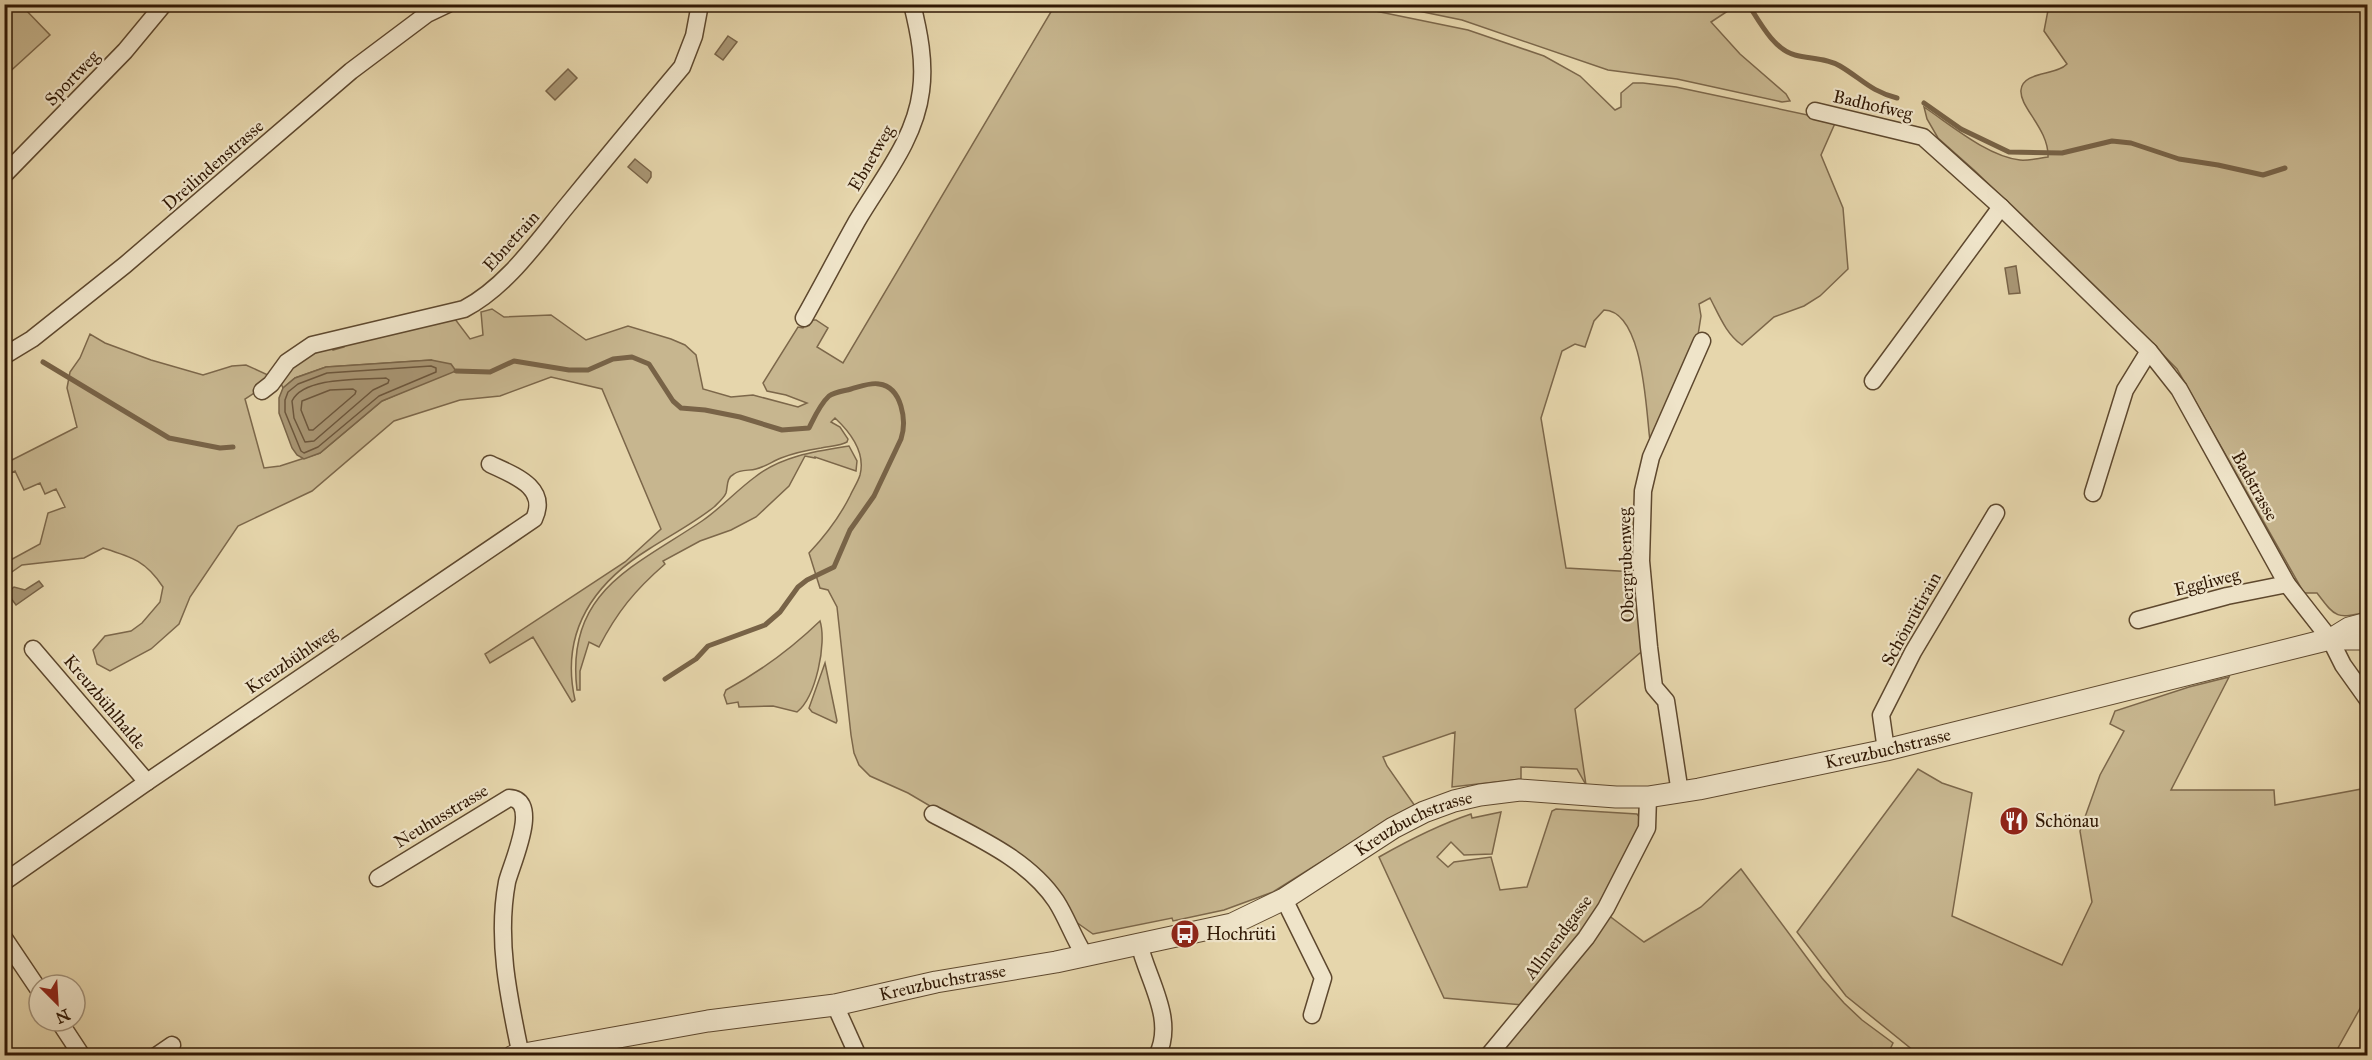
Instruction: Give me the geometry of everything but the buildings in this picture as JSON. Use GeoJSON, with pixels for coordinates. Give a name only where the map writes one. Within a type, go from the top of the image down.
{"type":"FeatureCollection","features":[{"type":"Feature","properties":{"kind":"street","name":"Sportweg"},"geometry":{"type":"LineString","coordinates":[[4,175],[125,51],[164,4]]}},
{"type":"Feature","properties":{"kind":"street","name":"Dreilindenstrasse"},"geometry":{"type":"LineString","coordinates":[[4,356],[32,339],[125,265],[351,71],[427,14],[448,4]]}},
{"type":"Feature","properties":{"kind":"street","name":"Ebnetrain"},"geometry":{"type":"LineString","coordinates":[[262,391],[271,384],[287,362],[312,345],[464,309],[494,289],[529,251],[682,67],[694,36],[700,4]]}},
{"type":"Feature","properties":{"kind":"street","name":"Ebnetweg"},"geometry":{"type":"LineString","coordinates":[[804,318],[858,220],[904,144],[916,114],[921,89],[920,36],[912,4]]}},
{"type":"Feature","properties":{"kind":"street","name":"Badhofweg"},"geometry":{"type":"LineString","coordinates":[[1815,111],[1923,137]]}},
{"type":"Feature","properties":{"kind":"street","name":"Badstrasse"},"geometry":{"type":"LineString","coordinates":[[1923,137],[2001,207],[2149,351],[2179,389],[2287,584],[2330,639],[2343,665],[2367,700]]}},
{"type":"Feature","properties":{"kind":"street"},"geometry":{"type":"LineString","coordinates":[[1873,381],[2001,207]]}},
{"type":"Feature","properties":{"kind":"street","name":"Obergrubenweg"},"geometry":{"type":"LineString","coordinates":[[1680,793],[1666,701],[1654,687],[1648,647],[1641,561],[1643,491],[1651,457],[1702,342]]}},
{"type":"Feature","properties":{"kind":"street"},"geometry":{"type":"LineString","coordinates":[[2093,493],[2125,390],[2149,351]]}},
{"type":"Feature","properties":{"kind":"street","name":"Kreuzbühlweg"},"geometry":{"type":"LineString","coordinates":[[4,882],[534,519],[538,503],[531,487],[520,478],[490,464]]}},
{"type":"Feature","properties":{"kind":"street","name":"Schönrütirain"},"geometry":{"type":"LineString","coordinates":[[1886,750],[1881,715],[1913,652],[1996,513]]}},
{"type":"Feature","properties":{"kind":"street","name":"Eggliweg"},"geometry":{"type":"LineString","coordinates":[[2138,620],[2227,596],[2287,584]]}},
{"type":"Feature","properties":{"kind":"street","name":"Kreuzbuchstrasse"},"geometry":{"type":"LineString","coordinates":[[2330,639],[2349,628],[2367,623]]}},
{"type":"Feature","properties":{"kind":"street","name":"Kreuzbuchstrasse"},"geometry":{"type":"LineString","coordinates":[[518,1055],[708,1021],[835,1005],[936,982],[1056,962],[1084,954],[1232,924],[1284,898],[1393,828],[1424,812],[1479,795],[1520,790],[1616,797],[1680,793],[1886,750],[2330,639],[2367,639]]}},
{"type":"Feature","properties":{"kind":"street","name":"Kreuzbühlhalde"},"geometry":{"type":"LineString","coordinates":[[33,648],[147,782]]}},
{"type":"Feature","properties":{"kind":"street","name":"Allmendgasse"},"geometry":{"type":"LineString","coordinates":[[1488,1056],[1586,938],[1606,908],[1647,828],[1648,796]]}},
{"type":"Feature","properties":{"kind":"street","name":"Neuhusstrasse"},"geometry":{"type":"LineString","coordinates":[[378,878],[509,798],[516,798],[520,802],[524,810],[524,825],[508,880],[502,916],[504,958],[518,1055]]}},
{"type":"Feature","properties":{"kind":"street"},"geometry":{"type":"LineString","coordinates":[[933,814],[990,844],[1035,875],[1057,902],[1084,954]]}},
{"type":"Feature","properties":{"kind":"street"},"geometry":{"type":"LineString","coordinates":[[1284,898],[1323,978],[1312,1015]]}},
{"type":"Feature","properties":{"kind":"street"},"geometry":{"type":"LineString","coordinates":[[4,939],[27,973]]}},
{"type":"Feature","properties":{"kind":"street"},"geometry":{"type":"LineString","coordinates":[[1139,943],[1143,961],[1160,1003],[1164,1025],[1157,1056]]}},
{"type":"Feature","properties":{"kind":"street"},"geometry":{"type":"LineString","coordinates":[[835,1005],[858,1056]]}},
{"type":"Feature","properties":{"kind":"street"},"geometry":{"type":"LineString","coordinates":[[67,1033],[82,1056]]}},
{"type":"Feature","properties":{"kind":"street"},"geometry":{"type":"LineString","coordinates":[[156,1056],[172,1045]]}},
{"type":"Feature","properties":{"kind":"shaded area"},"geometry":{"type":"Polygon","coordinates":[[[5,4],[21,5],[50,35],[5,76],[5,4]]]}},
{"type":"Feature","properties":{"kind":"shaded area"},"geometry":{"type":"Polygon","coordinates":[[[1055,5],[1346,5],[1468,30],[1544,56],[1580,76],[1615,110],[1621,107],[1621,93],[1633,83],[1643,83],[1676,87],[1836,121],[1821,155],[1843,208],[1848,269],[1820,296],[1804,306],[1774,317],[1742,345],[1727,330],[1710,298],[1699,304],[1701,316],[1698,335],[1650,441],[1644,387],[1635,344],[1628,327],[1617,315],[1604,310],[1594,321],[1585,347],[1575,344],[1562,351],[1541,418],[1566,568],[1636,572],[1645,653],[1640,653],[1575,709],[1586,785],[1577,769],[1521,767],[1521,779],[1452,787],[1455,732],[1383,757],[1415,806],[1273,892],[1224,910],[1093,934],[1069,917],[1010,853],[908,793],[870,776],[859,765],[851,735],[837,607],[828,590],[820,588],[809,553],[837,519],[860,475],[859,451],[851,436],[835,418],[831,422],[840,427],[848,439],[847,442],[796,453],[753,470],[737,472],[731,476],[725,495],[714,507],[629,563],[597,594],[585,612],[572,653],[575,700],[572,702],[533,637],[490,663],[485,654],[625,562],[661,529],[602,389],[551,377],[500,396],[460,400],[394,421],[312,491],[238,526],[190,597],[179,624],[151,649],[110,671],[97,664],[93,650],[105,636],[131,631],[142,623],[160,602],[163,587],[151,571],[130,557],[103,548],[84,558],[22,565],[6,576],[5,563],[40,544],[48,513],[65,507],[56,489],[45,494],[40,483],[24,490],[15,471],[5,476],[4,464],[77,427],[67,388],[70,372],[80,358],[90,334],[105,343],[151,360],[203,375],[232,366],[246,365],[268,375],[262,388],[245,399],[264,468],[280,466],[320,453],[382,401],[412,388],[431,360],[326,367],[295,378],[283,388],[280,381],[297,361],[331,346],[333,350],[344,347],[343,342],[455,319],[470,339],[483,335],[481,312],[492,309],[504,317],[551,315],[586,340],[628,326],[685,345],[696,355],[703,389],[731,397],[753,395],[798,407],[807,403],[767,391],[763,383],[798,327],[803,328],[809,320],[816,320],[828,328],[817,347],[843,363],[1055,5]]]}},
{"type":"Feature","properties":{"kind":"shaded area"},"geometry":{"type":"Polygon","coordinates":[[[1389,5],[1737,5],[1711,22],[1740,54],[1786,94],[1790,101],[1782,102],[1677,79],[1608,70],[1462,20],[1389,5]]]}},
{"type":"Feature","properties":{"kind":"shaded area"},"geometry":{"type":"Polygon","coordinates":[[[2049,5],[2367,5],[2367,612],[2343,616],[2328,608],[2317,593],[2304,593],[2177,369],[2100,291],[1938,138],[1927,119],[1924,107],[1970,139],[1995,153],[2023,160],[2048,157],[2044,137],[2025,104],[2021,90],[2027,80],[2062,68],[2067,64],[2044,31],[2049,5]]]}},
{"type":"Feature","properties":{"kind":"shaded area"},"geometry":{"type":"Polygon","coordinates":[[[849,446],[857,461],[856,471],[815,457],[805,456],[789,486],[756,517],[731,530],[700,541],[663,561],[665,564],[636,592],[620,612],[599,647],[589,642],[580,671],[580,690],[577,690],[576,656],[582,628],[593,605],[610,586],[629,569],[709,516],[765,470],[788,459],[849,446]]]}},
{"type":"Feature","properties":{"kind":"shaded area"},"geometry":{"type":"Polygon","coordinates":[[[820,621],[822,642],[818,669],[810,695],[797,712],[773,706],[739,707],[738,702],[727,704],[724,695],[726,690],[775,659],[820,621]]]}},
{"type":"Feature","properties":{"kind":"shaded area"},"geometry":{"type":"Polygon","coordinates":[[[825,663],[836,723],[812,712],[809,708],[825,663]]]}},
{"type":"Feature","properties":{"kind":"shaded area"},"geometry":{"type":"Polygon","coordinates":[[[2229,677],[2171,790],[2274,790],[2275,805],[2367,788],[2367,996],[2334,1055],[1919,1055],[1846,996],[1797,932],[1918,769],[1942,783],[1972,793],[1952,916],[2062,965],[2092,902],[2080,831],[2100,775],[2124,731],[2110,724],[2115,711],[2189,687],[2229,677]]]}},
{"type":"Feature","properties":{"kind":"shaded area"},"geometry":{"type":"Polygon","coordinates":[[[1556,809],[1637,814],[1640,818],[1639,829],[1599,911],[1523,1005],[1444,998],[1379,857],[1424,833],[1459,818],[1471,814],[1472,818],[1501,812],[1492,854],[1464,855],[1451,842],[1437,857],[1448,867],[1454,862],[1491,857],[1500,890],[1527,887],[1552,811],[1556,809]]]}},
{"type":"Feature","properties":{"kind":"shaded area"},"geometry":{"type":"Polygon","coordinates":[[[1741,869],[1822,978],[1862,1020],[1893,1043],[1887,1056],[1492,1056],[1608,915],[1644,942],[1701,907],[1741,869]]]}},
{"type":"Feature","properties":{"kind":"water"},"geometry":{"type":"Polygon","coordinates":[[[728,36],[737,42],[723,60],[715,54],[728,36]]]}},
{"type":"Feature","properties":{"kind":"water"},"geometry":{"type":"Polygon","coordinates":[[[568,69],[577,78],[555,100],[546,91],[568,69]]]}},
{"type":"Feature","properties":{"kind":"water"},"geometry":{"type":"Polygon","coordinates":[[[635,159],[651,172],[647,183],[628,167],[635,159]]]}},
{"type":"Feature","properties":{"kind":"water"},"geometry":{"type":"Polygon","coordinates":[[[2016,266],[2020,293],[2009,294],[2005,268],[2016,266]]]}},
{"type":"Feature","properties":{"kind":"water"},"geometry":{"type":"Polygon","coordinates":[[[431,360],[451,364],[456,371],[382,401],[320,453],[304,459],[292,448],[279,413],[279,398],[283,388],[295,378],[326,367],[431,360]]]}},
{"type":"Feature","properties":{"kind":"water"},"geometry":{"type":"Polygon","coordinates":[[[39,581],[43,586],[16,605],[7,593],[14,587],[25,590],[39,581]]]}},
{"type":"Feature","properties":{"kind":"waterway"},"geometry":{"type":"LineString","coordinates":[[1748,4],[1768,34],[1787,52],[1835,63],[1873,88],[1897,98]]}},
{"type":"Feature","properties":{"kind":"waterway"},"geometry":{"type":"LineString","coordinates":[[1924,103],[1961,129],[2009,152],[2062,153],[2112,141],[2131,143],[2179,159],[2263,175],[2285,168]]}},
{"type":"Feature","properties":{"kind":"waterway"},"geometry":{"type":"LineString","coordinates":[[456,371],[490,372],[514,361],[569,370],[588,370],[613,359],[632,357],[649,364],[673,401],[681,408],[740,417],[782,430],[809,428],[829,396],[865,385],[887,386],[898,398],[903,414],[901,439],[874,496],[850,530],[834,567],[798,587],[780,612],[765,625],[708,646],[696,659],[665,679]]}},
{"type":"Feature","properties":{"kind":"waterway"},"geometry":{"type":"LineString","coordinates":[[43,362],[169,438],[220,448],[233,447]]}},
{"type":"Feature","properties":{"kind":"place","name":"Schönau"},"geometry":{"type":"Point","coordinates":[2014,821]}},
{"type":"Feature","properties":{"kind":"place","name":"Hochrüti"},"geometry":{"type":"Point","coordinates":[1185,934]}}]}
